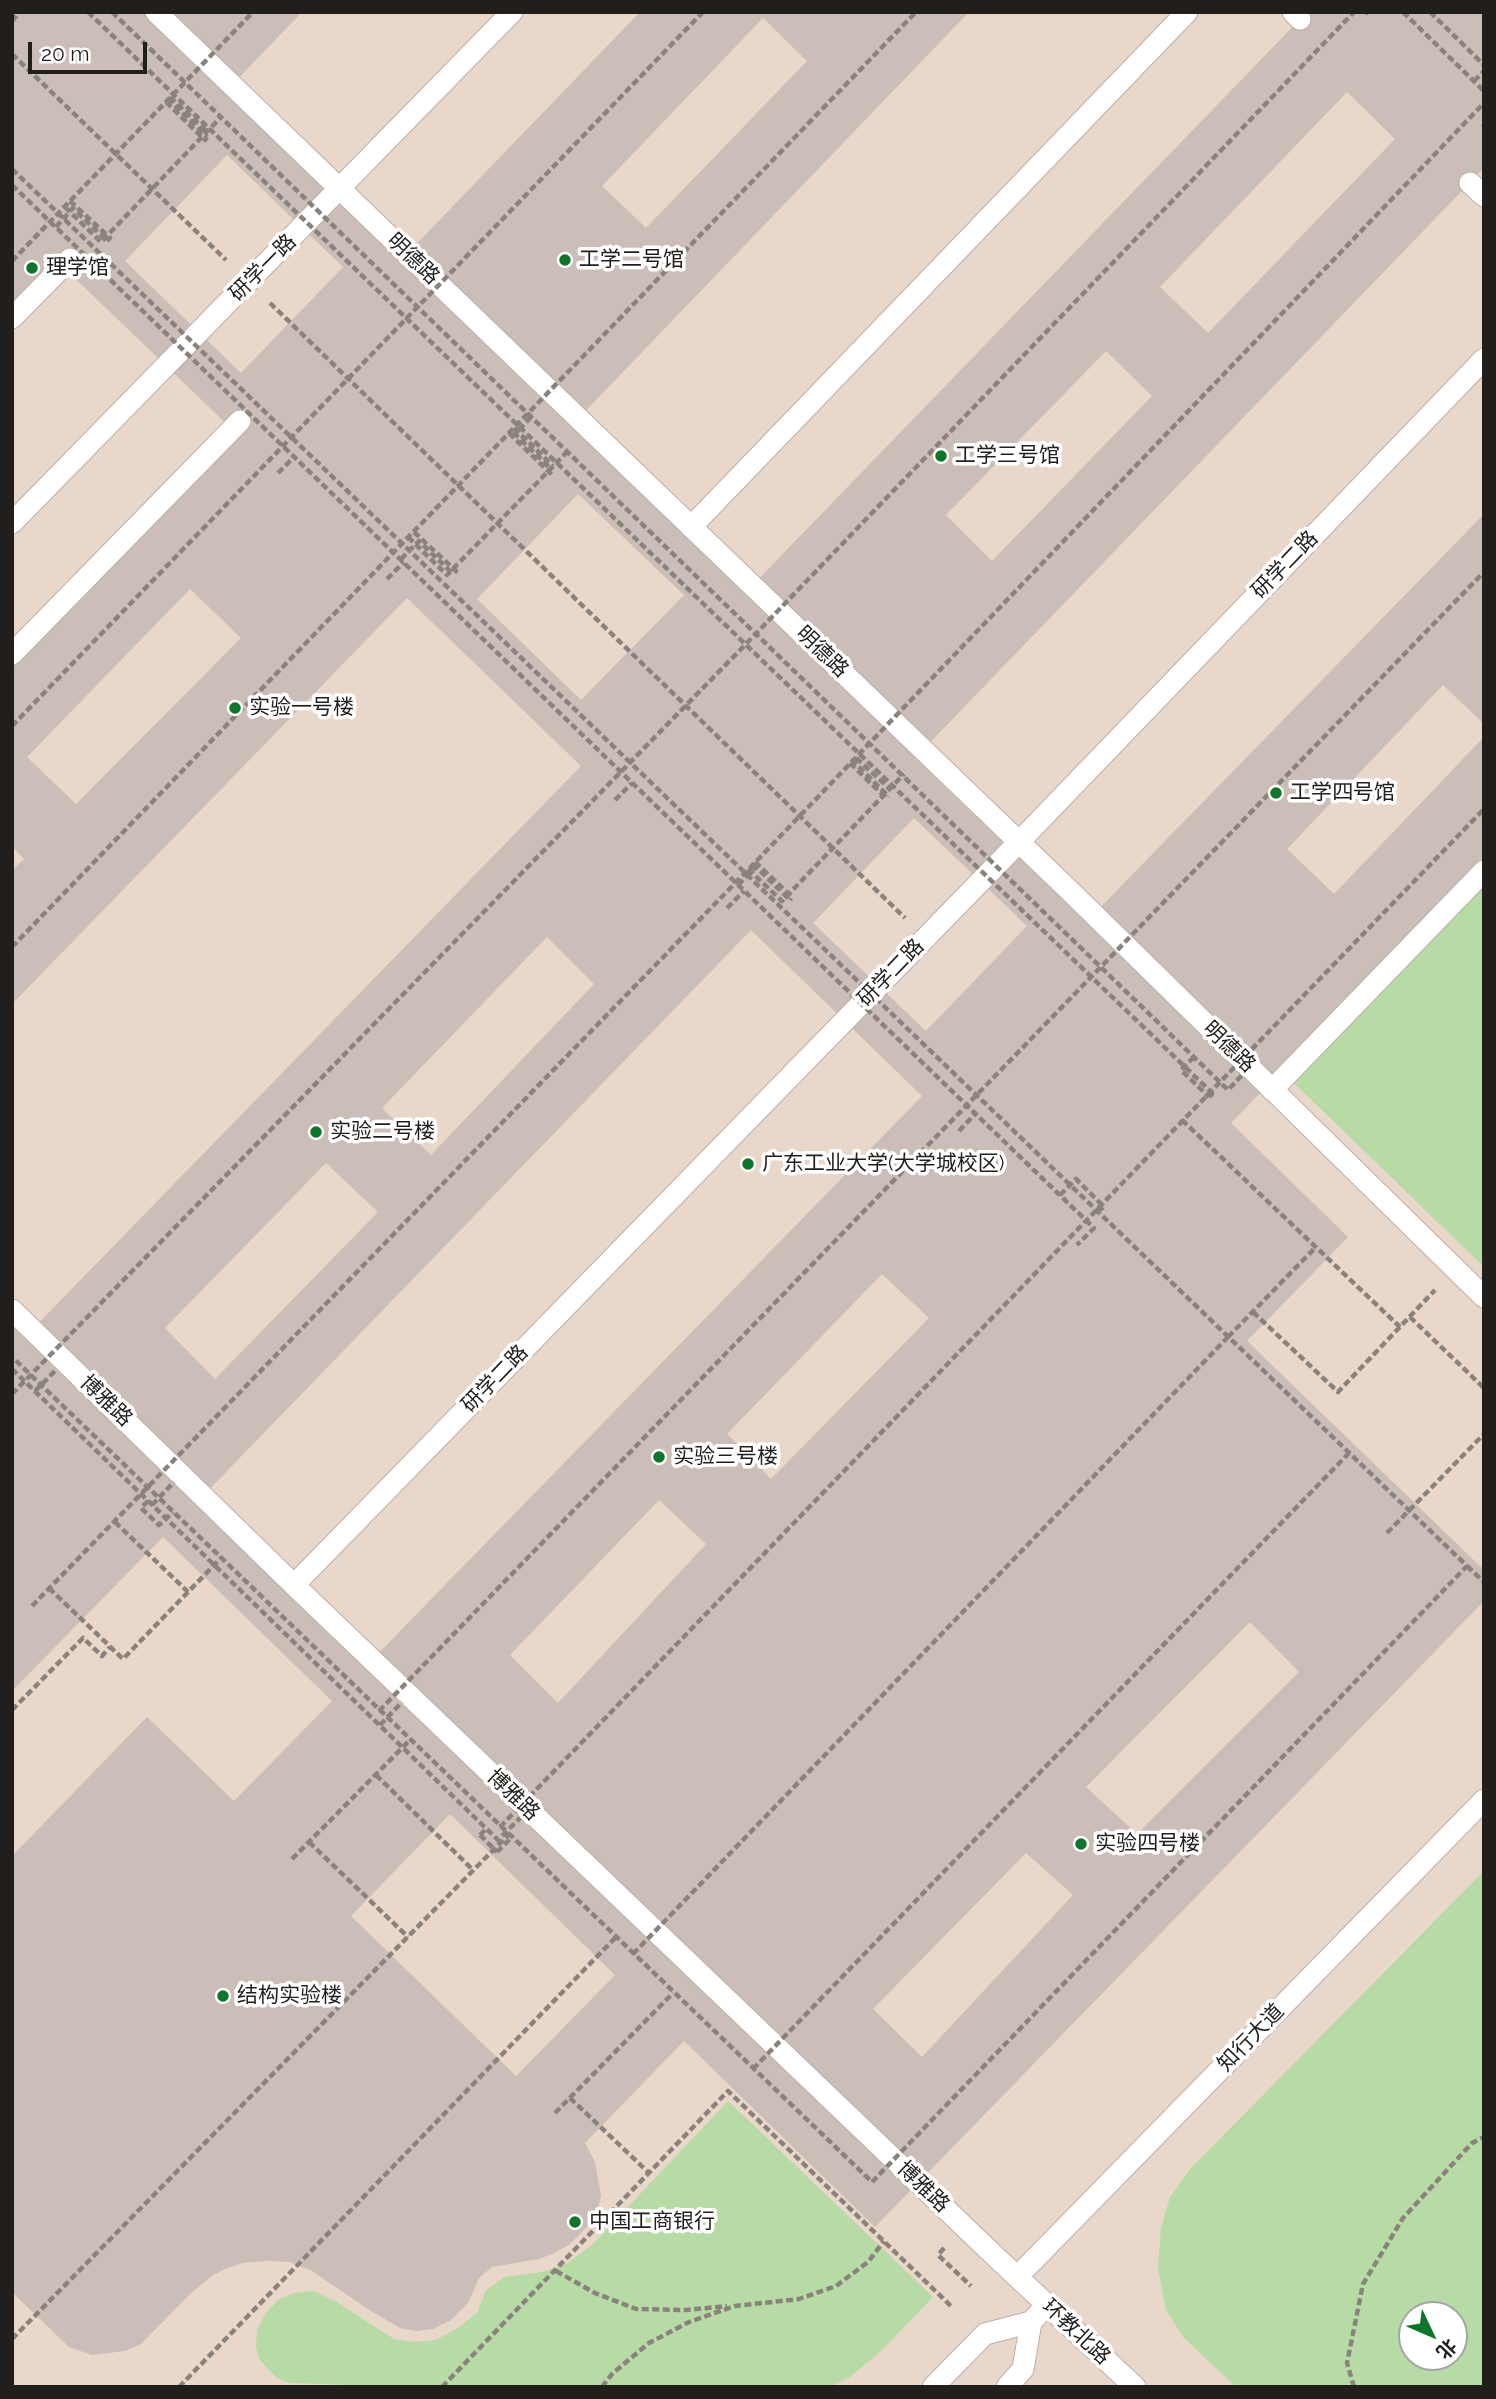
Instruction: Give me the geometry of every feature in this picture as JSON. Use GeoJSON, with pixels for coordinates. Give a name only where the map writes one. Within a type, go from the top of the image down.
{"type":"FeatureCollection","features":[{"type":"Feature","properties":{"kind":"lane","name":"明德路"},"geometry":{"type":"LineString","coordinates":[[156,12],[1019,842],[1484,1297]]}},
{"type":"Feature","properties":{"kind":"lane","name":"研学一路"},"geometry":{"type":"LineString","coordinates":[[12,523],[341,190],[512,12]]}},
{"type":"Feature","properties":{"kind":"lane"},"geometry":{"type":"LineString","coordinates":[[691,527],[1187,12]]}},
{"type":"Feature","properties":{"kind":"lane"},"geometry":{"type":"LineString","coordinates":[[12,318],[70,259]]}},
{"type":"Feature","properties":{"kind":"lane","name":"研学二路"},"geometry":{"type":"LineString","coordinates":[[294,1584],[1019,842],[1484,359]]}},
{"type":"Feature","properties":{"kind":"lane"},"geometry":{"type":"LineString","coordinates":[[12,654],[240,421]]}},
{"type":"Feature","properties":{"kind":"lane"},"geometry":{"type":"LineString","coordinates":[[1272,1090],[1484,872]]}},
{"type":"Feature","properties":{"kind":"lane","name":"博雅路"},"geometry":{"type":"LineString","coordinates":[[12,1310],[1017,2277]]}},
{"type":"Feature","properties":{"kind":"lane","name":"知行大道"},"geometry":{"type":"LineString","coordinates":[[1017,2277],[1484,1800]]}},
{"type":"Feature","properties":{"kind":"lane","name":"环教北路"},"geometry":{"type":"LineString","coordinates":[[1017,2277],[1135,2387]]}},
{"type":"Feature","properties":{"kind":"lane"},"geometry":{"type":"LineString","coordinates":[[933,2387],[985,2334],[1031,2322],[1047,2305]]}},
{"type":"Feature","properties":{"kind":"lane"},"geometry":{"type":"LineString","coordinates":[[1007,2387],[1023,2369],[1031,2322]]}},
{"type":"Feature","properties":{"kind":"path"},"geometry":{"type":"LineString","coordinates":[[12,21],[20,12]]}},
{"type":"Feature","properties":{"kind":"path"},"geometry":{"type":"LineString","coordinates":[[65,206],[101,242],[207,132],[88,12]]}},
{"type":"Feature","properties":{"kind":"path"},"geometry":{"type":"LineString","coordinates":[[111,12],[1227,1090],[1243,1074]]}},
{"type":"Feature","properties":{"kind":"path"},"geometry":{"type":"LineString","coordinates":[[12,261],[253,12]]}},
{"type":"Feature","properties":{"kind":"path"},"geometry":{"type":"LineString","coordinates":[[12,726],[408,320],[703,12]]}},
{"type":"Feature","properties":{"kind":"path"},"geometry":{"type":"LineString","coordinates":[[12,947],[916,12]]}},
{"type":"Feature","properties":{"kind":"path"},"geometry":{"type":"LineString","coordinates":[[12,1394],[745,645],[1354,12]]}},
{"type":"Feature","properties":{"kind":"path"},"geometry":{"type":"LineString","coordinates":[[1403,12],[1484,90]]}},
{"type":"Feature","properties":{"kind":"path"},"geometry":{"type":"LineString","coordinates":[[1430,12],[1484,65]]}},
{"type":"Feature","properties":{"kind":"path"},"geometry":{"type":"LineString","coordinates":[[12,54],[925,938]]}},
{"type":"Feature","properties":{"kind":"path"},"geometry":{"type":"LineString","coordinates":[[1474,81],[1484,71]]}},
{"type":"Feature","properties":{"kind":"path"},"geometry":{"type":"LineString","coordinates":[[166,102],[205,140],[207,137],[170,101],[186,85]]}},
{"type":"Feature","properties":{"kind":"path"},"geometry":{"type":"LineString","coordinates":[[172,96],[408,320],[553,466],[447,575],[408,537]]}},
{"type":"Feature","properties":{"kind":"path"},"geometry":{"type":"LineString","coordinates":[[32,1606],[747,871],[1484,103]]}},
{"type":"Feature","properties":{"kind":"path"},"geometry":{"type":"LineString","coordinates":[[12,169],[747,871],[1484,1582]]}},
{"type":"Feature","properties":{"kind":"path"},"geometry":{"type":"LineString","coordinates":[[12,185],[1094,1228],[1077,1245]]}},
{"type":"Feature","properties":{"kind":"path"},"geometry":{"type":"LineString","coordinates":[[55,227],[74,208],[107,241],[110,238],[70,201]]}},
{"type":"Feature","properties":{"kind":"path"},"geometry":{"type":"LineString","coordinates":[[509,433],[550,472],[552,470],[515,434],[531,417]]}},
{"type":"Feature","properties":{"kind":"path"},"geometry":{"type":"LineString","coordinates":[[515,427],[745,645],[890,789],[782,901],[747,871]]}},
{"type":"Feature","properties":{"kind":"path"},"geometry":{"type":"LineString","coordinates":[[278,474],[294,457]]}},
{"type":"Feature","properties":{"kind":"path"},"geometry":{"type":"LineString","coordinates":[[387,579],[419,541],[453,574],[456,571],[414,532]]}},
{"type":"Feature","properties":{"kind":"path"},"geometry":{"type":"LineString","coordinates":[[379,1711],[1484,572]]}},
{"type":"Feature","properties":{"kind":"path"},"geometry":{"type":"LineString","coordinates":[[850,763],[886,798],[888,796],[854,762],[871,745]]}},
{"type":"Feature","properties":{"kind":"path"},"geometry":{"type":"LineString","coordinates":[[857,756],[1090,976],[1210,1091],[1212,1094],[1209,1097],[1181,1070],[1194,1057]]}},
{"type":"Feature","properties":{"kind":"path"},"geometry":{"type":"LineString","coordinates":[[615,800],[632,783]]}},
{"type":"Feature","properties":{"kind":"path"},"geometry":{"type":"LineString","coordinates":[[500,1827],[1484,809]]}},
{"type":"Feature","properties":{"kind":"path"},"geometry":{"type":"LineString","coordinates":[[738,885],[756,867],[790,900],[792,897],[755,862]]}},
{"type":"Feature","properties":{"kind":"path"},"geometry":{"type":"LineString","coordinates":[[727,908],[744,891]]}},
{"type":"Feature","properties":{"kind":"path"},"geometry":{"type":"LineString","coordinates":[[958,1131],[976,1113]]}},
{"type":"Feature","properties":{"kind":"path"},"geometry":{"type":"LineString","coordinates":[[1182,1121],[1400,1327]]}},
{"type":"Feature","properties":{"kind":"path"},"geometry":{"type":"LineString","coordinates":[[1060,1195],[1076,1180],[1104,1207],[1097,1208]]}},
{"type":"Feature","properties":{"kind":"path"},"geometry":{"type":"LineString","coordinates":[[633,1954],[1316,1247]]}},
{"type":"Feature","properties":{"kind":"path"},"geometry":{"type":"LineString","coordinates":[[1253,1312],[1338,1392],[1455,1269]]}},
{"type":"Feature","properties":{"kind":"path"},"geometry":{"type":"LineString","coordinates":[[1410,1317],[1484,1388]]}},
{"type":"Feature","properties":{"kind":"path"},"geometry":{"type":"LineString","coordinates":[[12,1357],[872,2182],[1467,1566]]}},
{"type":"Feature","properties":{"kind":"path"},"geometry":{"type":"LineString","coordinates":[[12,1369],[498,1839],[521,1817]]}},
{"type":"Feature","properties":{"kind":"path"},"geometry":{"type":"LineString","coordinates":[[35,1391],[57,1369]]}},
{"type":"Feature","properties":{"kind":"path"},"geometry":{"type":"LineString","coordinates":[[1387,1534],[1484,1434]]}},
{"type":"Feature","properties":{"kind":"path"},"geometry":{"type":"LineString","coordinates":[[753,2070],[1349,1453]]}},
{"type":"Feature","properties":{"kind":"path"},"geometry":{"type":"LineString","coordinates":[[173,1512],[159,1525],[141,1508],[174,1482]]}},
{"type":"Feature","properties":{"kind":"path"},"geometry":{"type":"LineString","coordinates":[[115,1522],[188,1592]]}},
{"type":"Feature","properties":{"kind":"path"},"geometry":{"type":"LineString","coordinates":[[49,1588],[122,1659],[229,1549]]}},
{"type":"Feature","properties":{"kind":"path"},"geometry":{"type":"LineString","coordinates":[[12,1710],[83,1638],[102,1656],[110,1647]]}},
{"type":"Feature","properties":{"kind":"path"},"geometry":{"type":"LineString","coordinates":[[380,1725],[402,1702]]}},
{"type":"Feature","properties":{"kind":"path"},"geometry":{"type":"LineString","coordinates":[[292,1859],[410,1740]]}},
{"type":"Feature","properties":{"kind":"path"},"geometry":{"type":"LineString","coordinates":[[376,1775],[473,1870]]}},
{"type":"Feature","properties":{"kind":"path"},"geometry":{"type":"LineString","coordinates":[[12,2339],[517,1826]]}},
{"type":"Feature","properties":{"kind":"path"},"geometry":{"type":"LineString","coordinates":[[487,1828],[480,1835],[498,1852],[511,1838]]}},
{"type":"Feature","properties":{"kind":"path"},"geometry":{"type":"LineString","coordinates":[[309,1842],[408,1937]]}},
{"type":"Feature","properties":{"kind":"path"},"geometry":{"type":"LineString","coordinates":[[179,2387],[624,1928]]}},
{"type":"Feature","properties":{"kind":"path"},"geometry":{"type":"LineString","coordinates":[[555,2113],[673,1993]]}},
{"type":"Feature","properties":{"kind":"path"},"geometry":{"type":"LineString","coordinates":[[442,2387],[728,2091],[952,2307]]}},
{"type":"Feature","properties":{"kind":"path"},"geometry":{"type":"LineString","coordinates":[[570,2098],[649,2174]]}},
{"type":"Feature","properties":{"kind":"path"},"geometry":{"type":"LineString","coordinates":[[1354,2387],[1347,2363],[1363,2284],[1403,2218],[1472,2143],[1484,2137]]}},
{"type":"Feature","properties":{"kind":"path"},"geometry":{"type":"LineString","coordinates":[[555,2270],[595,2293],[636,2309],[686,2310],[735,2306],[799,2299],[836,2286],[867,2262],[884,2241]]}},
{"type":"Feature","properties":{"kind":"path"},"geometry":{"type":"LineString","coordinates":[[602,2387],[612,2374],[649,2343],[689,2322],[735,2306]]}},
{"type":"Feature","properties":{"kind":"shaded area","name":"广东工业大学(大学城校区)"},"geometry":{"type":"Polygon","coordinates":[[[12,12],[1484,12],[1484,2387],[12,2387],[12,12]]]}},
{"type":"Feature","properties":{"kind":"green space"},"geometry":{"type":"Polygon","coordinates":[[[1484,880],[1484,1267],[1290,1079],[1484,880]]]}},
{"type":"Feature","properties":{"kind":"green space"},"geometry":{"type":"Polygon","coordinates":[[[1484,1871],[1484,2387],[1236,2387],[1183,2337],[1166,2310],[1158,2268],[1161,2228],[1170,2197],[1190,2169],[1484,1871]]]}},
{"type":"Feature","properties":{"kind":"green space"},"geometry":{"type":"Polygon","coordinates":[[[728,2101],[933,2297],[879,2353],[850,2377],[830,2387],[410,2387],[290,2383],[277,2378],[259,2359],[256,2347],[257,2330],[266,2313],[278,2300],[294,2293],[313,2291],[335,2301],[394,2339],[414,2342],[436,2340],[458,2328],[477,2313],[486,2290],[505,2277],[542,2272],[566,2264],[591,2246],[728,2101]]]}},
{"type":"Feature","properties":{"kind":"building"},"geometry":{"type":"Polygon","coordinates":[[[12,12],[302,12],[225,92],[400,261],[640,12],[969,12],[571,426],[745,593],[1307,12],[1484,12],[1484,168],[915,758],[1086,922],[1484,514],[1484,724],[1443,685],[1287,849],[1334,894],[1484,737],[1484,863],[1231,1123],[1348,1237],[1247,1341],[1484,1570],[1484,1601],[875,2227],[684,2041],[585,2143],[595,2162],[601,2195],[597,2214],[586,2228],[569,2245],[552,2254],[539,2259],[492,2267],[479,2278],[468,2303],[451,2320],[433,2329],[416,2331],[400,2328],[312,2271],[290,2262],[267,2261],[243,2263],[213,2275],[190,2294],[141,2344],[125,2351],[92,2355],[69,2347],[12,2292],[12,1856],[147,1717],[234,1801],[332,1701],[163,1537],[12,1691],[12,1326],[24,1338],[581,766],[407,598],[12,1004],[12,871],[24,859],[12,846],[12,659],[235,432],[58,262],[12,308],[12,12]],[[763,18],[602,186],[646,228],[807,61],[763,18]],[[1347,92],[1160,287],[1208,333],[1395,139],[1347,92]],[[227,155],[125,261],[241,373],[343,267],[227,155]],[[1106,351],[946,515],[992,561],[1152,396],[1106,351]],[[578,494],[477,599],[581,700],[684,595],[578,494]],[[190,589],[27,757],[76,804],[241,638],[190,589]],[[914,818],[813,923],[926,1031],[1027,926],[914,818]],[[751,930],[196,1503],[365,1667],[922,1096],[751,930]],[[547,937],[382,1108],[431,1155],[594,984],[547,937]],[[326,1163],[165,1328],[215,1379],[378,1212],[326,1163]],[[882,1274],[727,1434],[771,1479],[929,1318],[882,1274]],[[659,1500],[510,1655],[558,1703],[706,1544],[659,1500]],[[1250,1622],[1086,1787],[1137,1834],[1299,1672],[1250,1622]],[[450,1814],[351,1916],[516,2076],[615,1975],[450,1814]],[[1026,1853],[873,2009],[922,2057],[1073,1895],[1026,1853]]]}},
{"type":"Feature","properties":{"kind":"place","name":"工学二号馆"},"geometry":{"type":"Point","coordinates":[565,260]}},
{"type":"Feature","properties":{"kind":"place","name":"理学馆"},"geometry":{"type":"Point","coordinates":[32,268]}},
{"type":"Feature","properties":{"kind":"place","name":"工学三号馆"},"geometry":{"type":"Point","coordinates":[941,456]}},
{"type":"Feature","properties":{"kind":"place","name":"实验一号楼"},"geometry":{"type":"Point","coordinates":[235,708]}},
{"type":"Feature","properties":{"kind":"place","name":"工学四号馆"},"geometry":{"type":"Point","coordinates":[1276,793]}},
{"type":"Feature","properties":{"kind":"place","name":"实验二号楼"},"geometry":{"type":"Point","coordinates":[316,1132]}},
{"type":"Feature","properties":{"kind":"place","name":"广东工业大学(大学城校区)"},"geometry":{"type":"Point","coordinates":[748,1164]}},
{"type":"Feature","properties":{"kind":"place","name":"实验三号楼"},"geometry":{"type":"Point","coordinates":[659,1457]}},
{"type":"Feature","properties":{"kind":"place","name":"实验四号楼"},"geometry":{"type":"Point","coordinates":[1081,1844]}},
{"type":"Feature","properties":{"kind":"place","name":"结构实验楼"},"geometry":{"type":"Point","coordinates":[223,1996]}},
{"type":"Feature","properties":{"kind":"place","name":"中国工商银行"},"geometry":{"type":"Point","coordinates":[575,2222]}}]}
